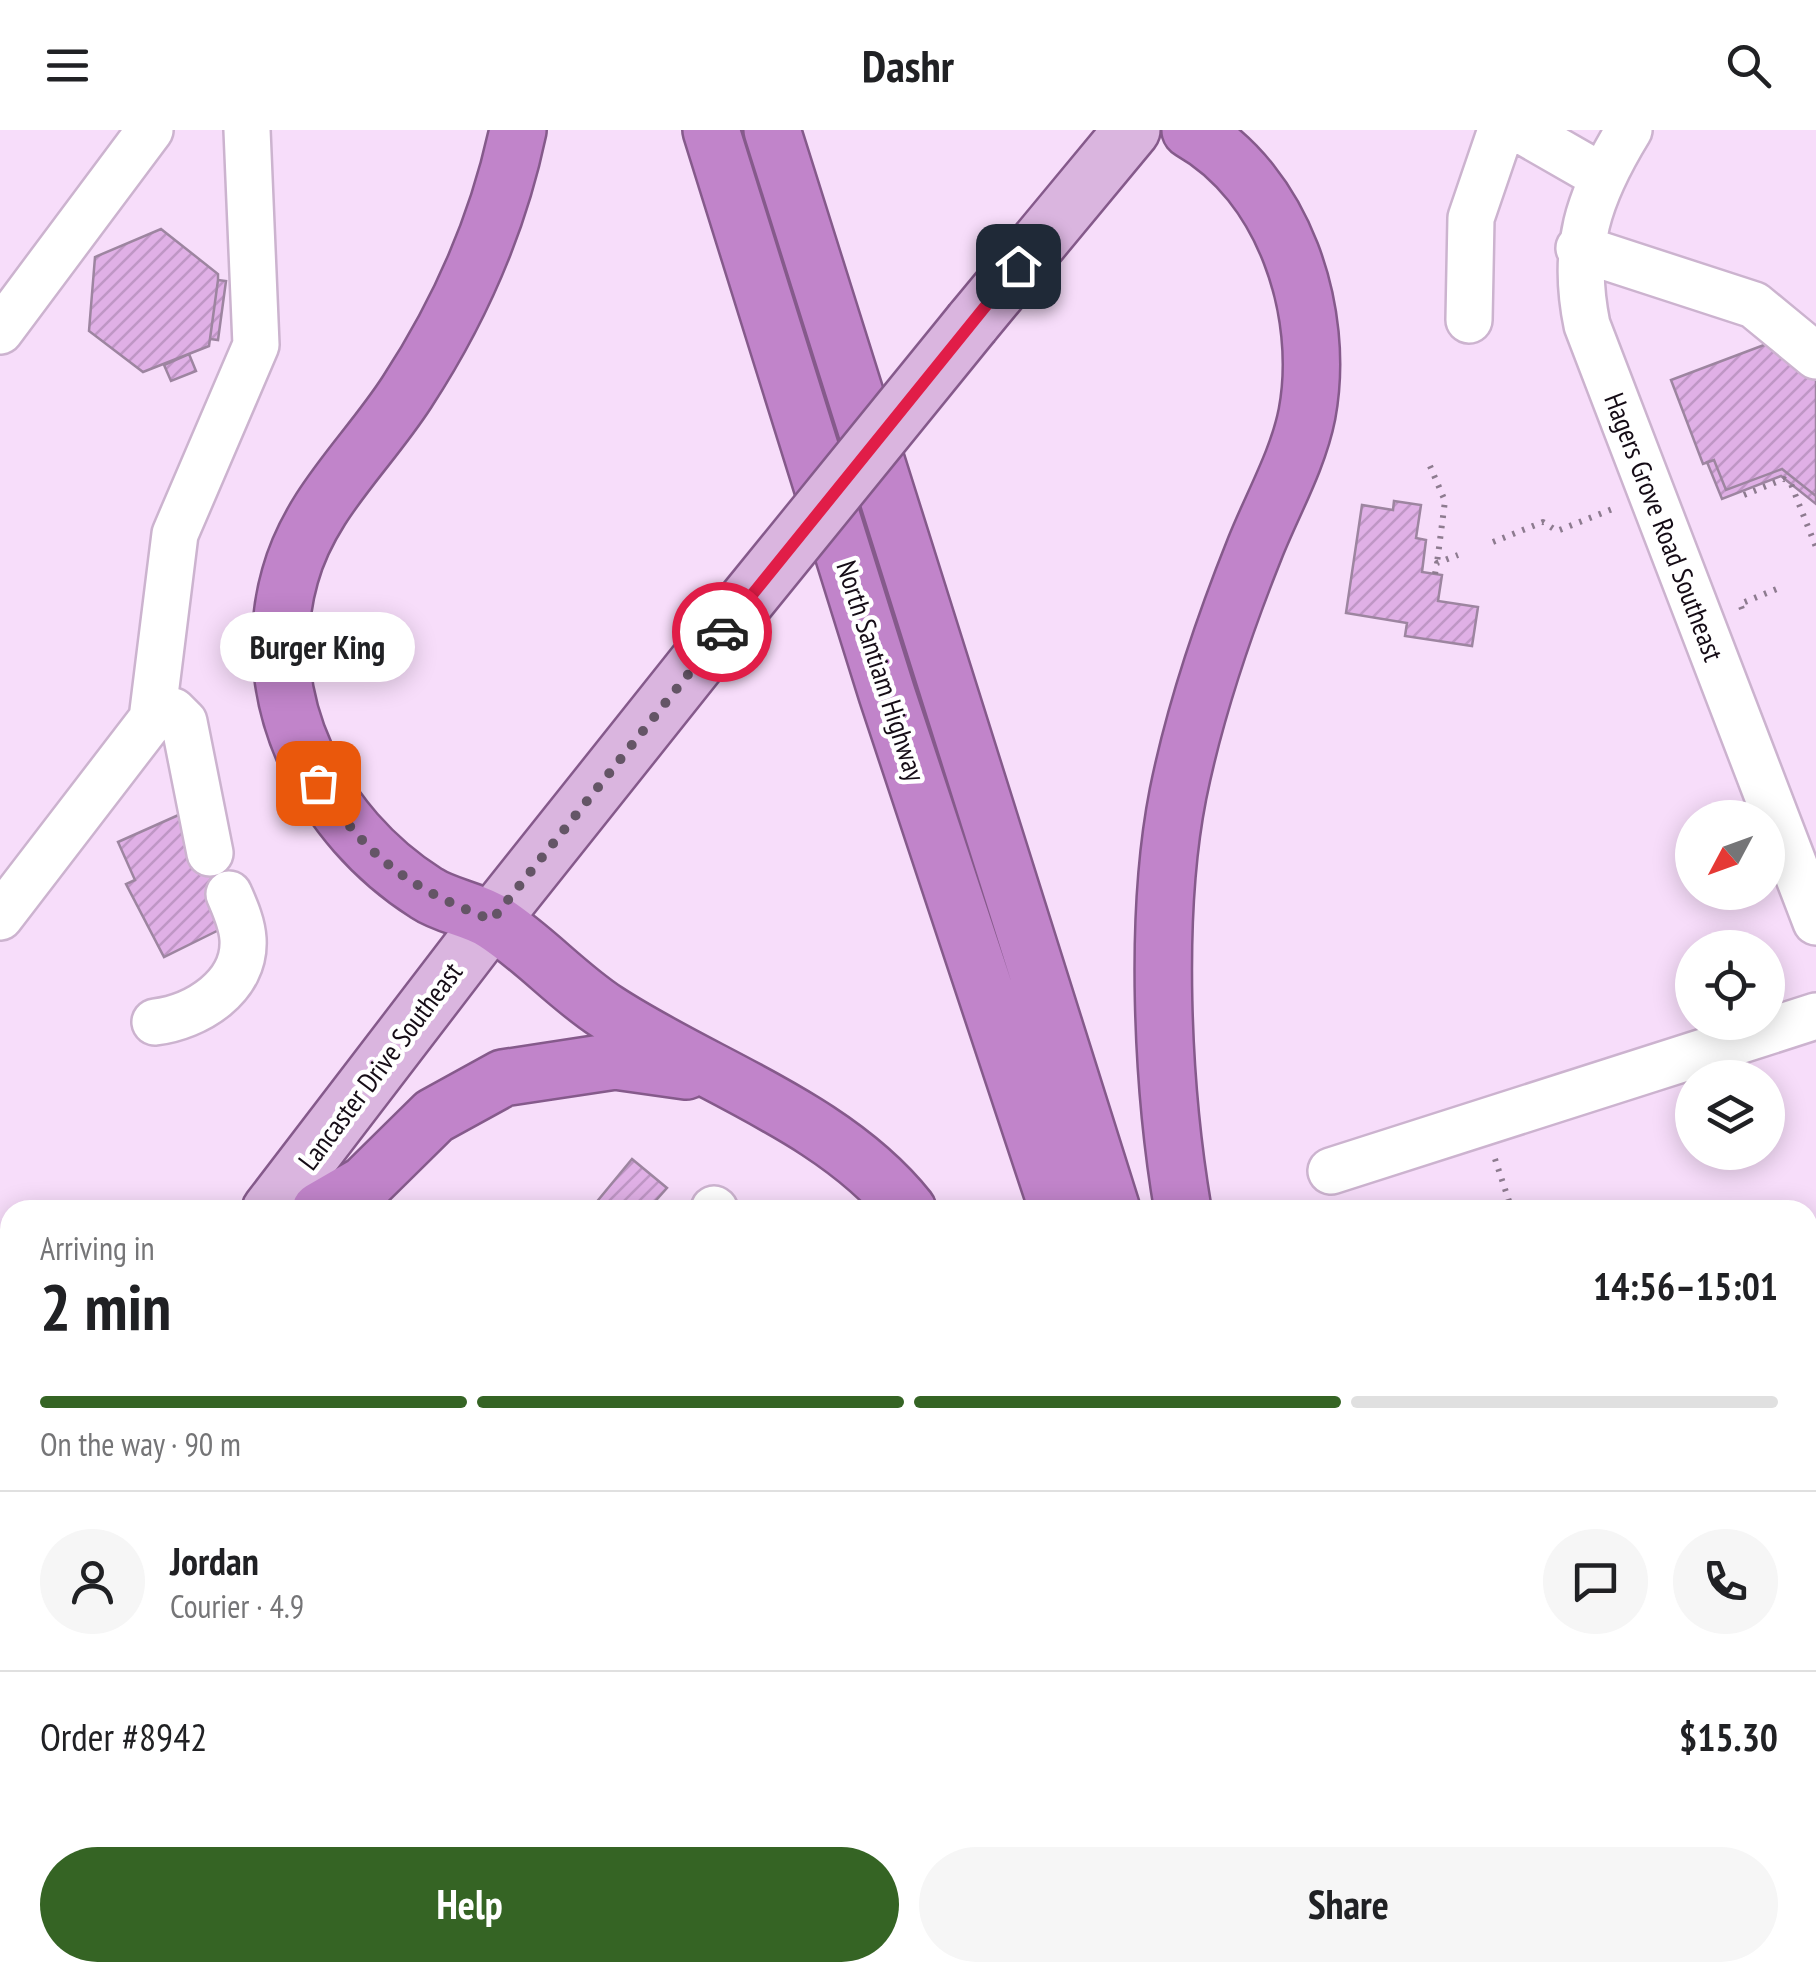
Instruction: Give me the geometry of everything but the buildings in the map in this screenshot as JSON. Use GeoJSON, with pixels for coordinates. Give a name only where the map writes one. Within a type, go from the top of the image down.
{"type":"FeatureCollection","features":[{"type":"Feature","properties":{"kind":"highway"},"geometry":{"type":"LineString","coordinates":[[518,130],[506,186],[472,279],[406,394],[346,468],[306,532],[290,576],[281,643],[284,686],[298,738],[318,783],[372,853],[429,895],[492,920],[596,1004],[840,1145],[898,1200]]}},
{"type":"Feature","properties":{"kind":"highway","name":"North Santiam Highway"},"geometry":{"type":"LineString","coordinates":[[711,130],[886,694],[1055,1200]]}},
{"type":"Feature","properties":{"kind":"highway","name":"North Santiam Highway"},"geometry":{"type":"LineString","coordinates":[[772,130],[1109,1200]]}},
{"type":"Feature","properties":{"kind":"highway"},"geometry":{"type":"LineString","coordinates":[[1182,1200],[1169,1073],[1164,936],[1178,797],[1212,661],[1306,416],[1313,348],[1301,279],[1279,226],[1214,143],[1190,130]]}},
{"type":"Feature","properties":{"kind":"highway"},"geometry":{"type":"LineString","coordinates":[[337,1200],[364,1184],[434,1116],[503,1078],[615,1060],[713,1075]]}},
{"type":"Feature","properties":{"kind":"main road","name":"Lancaster Drive Southeast"},"geometry":{"type":"LineString","coordinates":[[278,1200],[492,920],[1132,130]]}},
{"type":"Feature","properties":{"kind":"street"},"geometry":{"type":"LineString","coordinates":[[0,331],[150,130]]}},
{"type":"Feature","properties":{"kind":"street"},"geometry":{"type":"LineString","coordinates":[[0,917],[152,719],[174,534],[256,346],[246,130]]}},
{"type":"Feature","properties":{"kind":"street"},"geometry":{"type":"LineString","coordinates":[[1469,320],[1471,218],[1501,130]]}},
{"type":"Feature","properties":{"kind":"street"},"geometry":{"type":"LineString","coordinates":[[1521,130],[1604,177]]}},
{"type":"Feature","properties":{"kind":"street","name":"Hagers Grove Road Southeast"},"geometry":{"type":"LineString","coordinates":[[1629,130],[1604,177],[1579,248],[1578,282],[1587,325],[1816,922]]}},
{"type":"Feature","properties":{"kind":"street"},"geometry":{"type":"LineString","coordinates":[[1579,248],[1754,305],[1816,356]]}},
{"type":"Feature","properties":{"kind":"street"},"geometry":{"type":"LineString","coordinates":[[154,707],[173,711],[184,722],[210,853]]}},
{"type":"Feature","properties":{"kind":"street"},"geometry":{"type":"LineString","coordinates":[[155,1022],[183,1018],[228,983],[242,952],[243,938],[229,894]]}},
{"type":"Feature","properties":{"kind":"street"},"geometry":{"type":"LineString","coordinates":[[1330,1171],[1816,1016]]}},
{"type":"Feature","properties":{"kind":"path"},"geometry":{"type":"LineString","coordinates":[[1430,466],[1444,501],[1435,574]]}},
{"type":"Feature","properties":{"kind":"path"},"geometry":{"type":"LineString","coordinates":[[1744,495],[1784,479],[1791,484],[1816,547]]}},
{"type":"Feature","properties":{"kind":"path"},"geometry":{"type":"LineString","coordinates":[[1493,542],[1542,522],[1558,531],[1615,508]]}},
{"type":"Feature","properties":{"kind":"path"},"geometry":{"type":"LineString","coordinates":[[1437,563],[1458,555]]}},
{"type":"Feature","properties":{"kind":"path"},"geometry":{"type":"LineString","coordinates":[[1748,623],[1740,604],[1780,588]]}},
{"type":"Feature","properties":{"kind":"path"},"geometry":{"type":"LineString","coordinates":[[1484,1122],[1509,1200]]}},
{"type":"Feature","properties":{"kind":"way so far"},"geometry":{"type":"LineString","coordinates":[[318,783],[372,853],[429,895],[492,920],[722,632]]}},
{"type":"Feature","properties":{"kind":"place","name":"Burger King"},"geometry":{"type":"Point","coordinates":[318,783]}},
{"type":"Feature","properties":{"kind":"route"},"geometry":{"type":"LineString","coordinates":[[722,632],[1018,266]]}}]}
